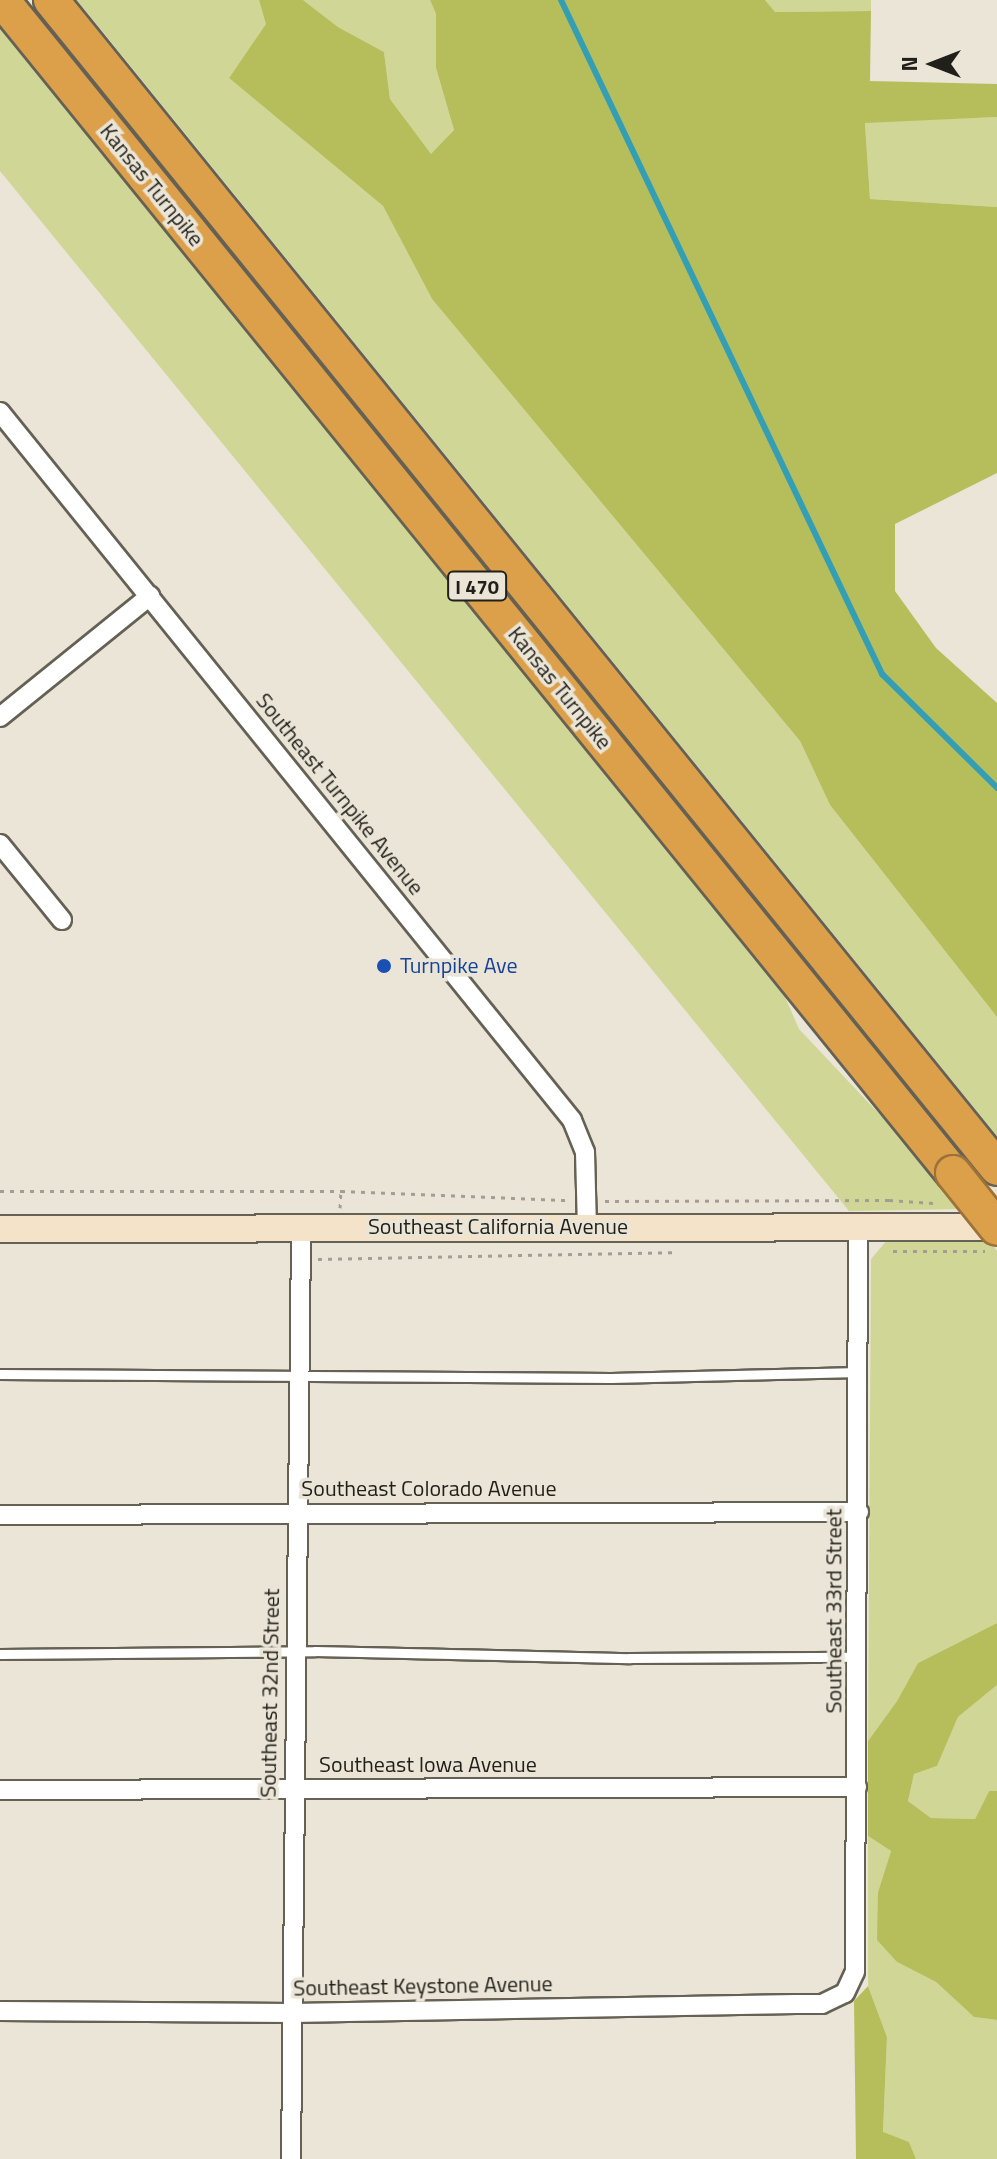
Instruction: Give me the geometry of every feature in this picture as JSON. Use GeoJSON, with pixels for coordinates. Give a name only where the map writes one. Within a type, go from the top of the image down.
{"type":"FeatureCollection","features":[{"type":"Feature","properties":{"kind":"highway","name":"Kansas Turnpike"},"geometry":{"type":"LineString","coordinates":[[2,0],[997,1227]]}},
{"type":"Feature","properties":{"kind":"highway","name":"Kansas Turnpike"},"geometry":{"type":"LineString","coordinates":[[51,0],[995,1166]]}},
{"type":"Feature","properties":{"kind":"main road","name":"Southeast California Avenue"},"geometry":{"type":"LineString","coordinates":[[0,1229],[301,1228],[587,1214],[858,1238],[997,1227]]}},
{"type":"Feature","properties":{"kind":"street","name":"Southeast Turnpike Avenue"},"geometry":{"type":"LineString","coordinates":[[0,412],[572,1120],[585,1152],[587,1214]]}},
{"type":"Feature","properties":{"kind":"street"},"geometry":{"type":"LineString","coordinates":[[0,717],[150,596]]}},
{"type":"Feature","properties":{"kind":"street"},"geometry":{"type":"LineString","coordinates":[[0,844],[62,920]]}},
{"type":"Feature","properties":{"kind":"street","name":"Southeast 32nd Street"},"geometry":{"type":"LineString","coordinates":[[291,2159],[301,1228]]}},
{"type":"Feature","properties":{"kind":"street","name":"Southeast 33rd Street"},"geometry":{"type":"LineString","coordinates":[[845,1993],[855,1972],[858,1238]]}},
{"type":"Feature","properties":{"kind":"street","name":"Southeast Colorado Avenue"},"geometry":{"type":"LineString","coordinates":[[0,1515],[859,1512]]}},
{"type":"Feature","properties":{"kind":"street","name":"Southeast Iowa Avenue"},"geometry":{"type":"LineString","coordinates":[[0,1790],[857,1787]]}},
{"type":"Feature","properties":{"kind":"street","name":"Southeast Keystone Avenue"},"geometry":{"type":"LineString","coordinates":[[0,2011],[292,2013],[822,2004],[845,1993]]}},
{"type":"Feature","properties":{"kind":"lane"},"geometry":{"type":"LineString","coordinates":[[0,1374],[611,1378],[859,1372]]}},
{"type":"Feature","properties":{"kind":"lane"},"geometry":{"type":"LineString","coordinates":[[0,1654],[295,1651],[630,1658],[858,1657]]}},
{"type":"Feature","properties":{"kind":"path"},"geometry":{"type":"LineString","coordinates":[[0,1191],[341,1191],[587,1214],[889,1200],[935,1203]]}},
{"type":"Feature","properties":{"kind":"path"},"geometry":{"type":"LineString","coordinates":[[858,1238],[997,1251]]}},
{"type":"Feature","properties":{"kind":"path"},"geometry":{"type":"LineString","coordinates":[[340,1259],[679,1252]]}},
{"type":"Feature","properties":{"kind":"green space"},"geometry":{"type":"Polygon","coordinates":[[[77,0],[259,0],[267,23],[229,78],[383,206],[432,299],[800,741],[830,805],[997,1017],[997,1136],[77,0]]]}},
{"type":"Feature","properties":{"kind":"green space"},"geometry":{"type":"Polygon","coordinates":[[[259,0],[303,0],[338,27],[384,52],[390,99],[431,154],[454,130],[436,68],[436,14],[430,0],[765,0],[775,12],[871,11],[870,81],[997,84],[997,117],[865,123],[870,199],[997,207],[997,473],[895,524],[895,591],[936,648],[997,703],[997,1017],[830,805],[800,741],[432,299],[383,206],[229,78],[266,24],[259,0]]]}},
{"type":"Feature","properties":{"kind":"green space"},"geometry":{"type":"Polygon","coordinates":[[[303,0],[430,0],[436,14],[436,68],[454,130],[431,155],[390,99],[384,52],[338,27],[303,0]]]}},
{"type":"Feature","properties":{"kind":"green space"},"geometry":{"type":"Polygon","coordinates":[[[765,0],[871,0],[871,11],[774,12],[765,0]]]}},
{"type":"Feature","properties":{"kind":"green space"},"geometry":{"type":"Polygon","coordinates":[[[0,23],[785,997],[799,1029],[930,1168],[963,1209],[849,1211],[0,171],[0,23]]]}},
{"type":"Feature","properties":{"kind":"green space"},"geometry":{"type":"Polygon","coordinates":[[[997,117],[997,207],[870,199],[865,122],[997,117]]]}},
{"type":"Feature","properties":{"kind":"green space"},"geometry":{"type":"Polygon","coordinates":[[[888,1239],[988,1239],[997,1251],[997,1623],[918,1663],[897,1701],[868,1741],[871,1259],[888,1239]]]}},
{"type":"Feature","properties":{"kind":"green space"},"geometry":{"type":"Polygon","coordinates":[[[997,1623],[997,1685],[958,1717],[937,1766],[914,1774],[908,1801],[931,1818],[975,1819],[989,1791],[997,1791],[997,2020],[974,2017],[936,1982],[897,1962],[877,1940],[878,1892],[891,1851],[868,1836],[868,1741],[897,1701],[918,1663],[997,1623]]]}},
{"type":"Feature","properties":{"kind":"green space"},"geometry":{"type":"Polygon","coordinates":[[[997,1685],[997,1791],[989,1791],[975,1819],[931,1818],[908,1801],[914,1774],[937,1766],[958,1717],[997,1685]]]}},
{"type":"Feature","properties":{"kind":"green space"},"geometry":{"type":"Polygon","coordinates":[[[868,1836],[891,1851],[878,1892],[897,1962],[936,1982],[974,2017],[997,2020],[997,2159],[916,2159],[909,2142],[883,2133],[887,2037],[868,1986],[868,1836]]]}},
{"type":"Feature","properties":{"kind":"green space"},"geometry":{"type":"Polygon","coordinates":[[[868,1986],[887,2037],[883,2132],[909,2142],[916,2159],[856,2159],[854,2001],[868,1986]]]}},
{"type":"Feature","properties":{"kind":"waterway"},"geometry":{"type":"LineString","coordinates":[[561,0],[882,674],[997,788]]}},
{"type":"Feature","properties":{"kind":"place","name":"Turnpike Ave"},"geometry":{"type":"Point","coordinates":[384,966]}}]}
